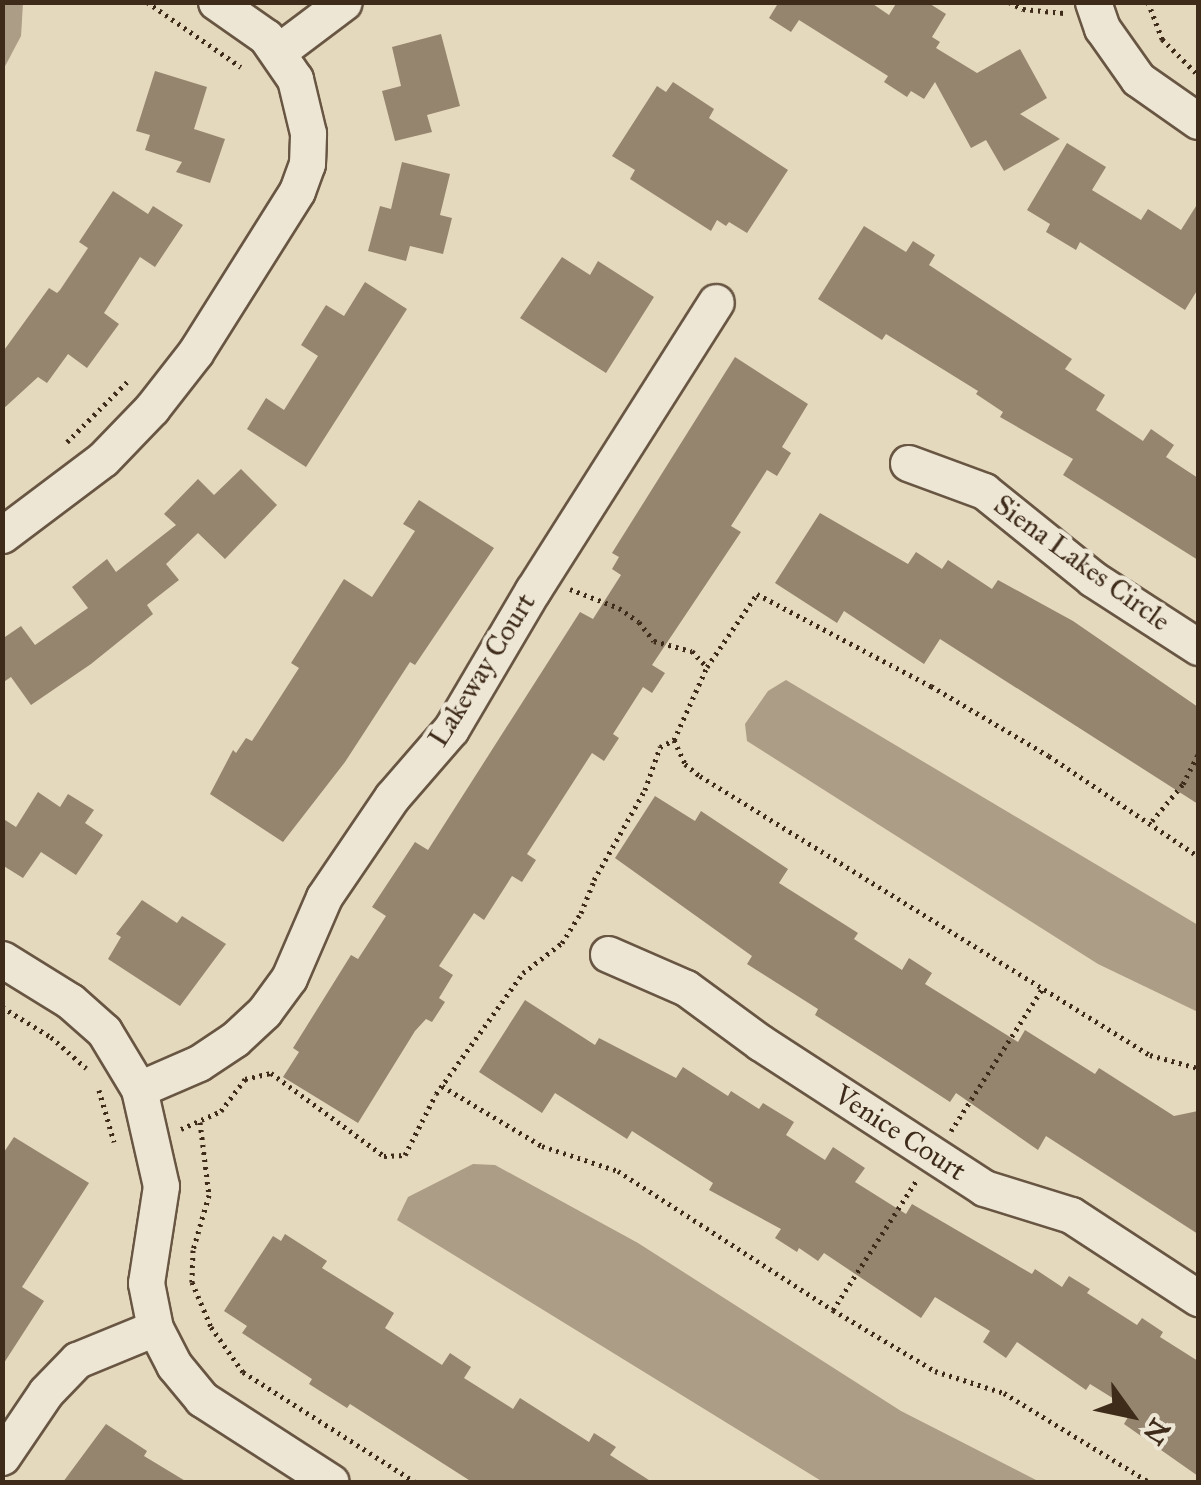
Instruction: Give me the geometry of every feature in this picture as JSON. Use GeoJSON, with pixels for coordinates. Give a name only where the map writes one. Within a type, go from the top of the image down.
{"type":"FeatureCollection","features":[{"type":"Feature","properties":{"kind":"street"},"geometry":{"type":"LineString","coordinates":[[2,535],[103,459],[152,408],[195,353],[297,192],[306,164],[306,112],[271,43],[216,2]]}},
{"type":"Feature","properties":{"kind":"street"},"geometry":{"type":"LineString","coordinates":[[271,43],[344,2]]}},
{"type":"Feature","properties":{"kind":"street"},"geometry":{"type":"LineString","coordinates":[[1092,2],[1102,28],[1138,80],[1198,122]]}},
{"type":"Feature","properties":{"kind":"street","name":"Lakeway Court"},"geometry":{"type":"LineString","coordinates":[[139,1089],[199,1063],[235,1039],[264,1012],[289,978],[324,898],[392,798],[452,729],[533,590],[716,302]]}},
{"type":"Feature","properties":{"kind":"street","name":"Siena Lakes Circle"},"geometry":{"type":"LineString","coordinates":[[908,463],[984,491],[1093,578],[1198,647]]}},
{"type":"Feature","properties":{"kind":"street","name":"Venice Court"},"geometry":{"type":"LineString","coordinates":[[608,954],[686,988],[760,1043],[984,1188],[1070,1216],[1198,1298]]}},
{"type":"Feature","properties":{"kind":"street"},"geometry":{"type":"LineString","coordinates":[[2,958],[70,1002],[104,1031],[139,1089],[161,1186],[146,1283],[155,1328],[174,1365],[202,1399],[331,1482]]}},
{"type":"Feature","properties":{"kind":"street"},"geometry":{"type":"LineString","coordinates":[[2,1457],[46,1392],[77,1360],[155,1328]]}},
{"type":"Feature","properties":{"kind":"path"},"geometry":{"type":"LineString","coordinates":[[147,2],[250,75]]}},
{"type":"Feature","properties":{"kind":"path"},"geometry":{"type":"LineString","coordinates":[[1148,2],[1162,38],[1198,75]]}},
{"type":"Feature","properties":{"kind":"path"},"geometry":{"type":"LineString","coordinates":[[241,67],[271,43]]}},
{"type":"Feature","properties":{"kind":"path"},"geometry":{"type":"LineString","coordinates":[[56,450],[137,372]]}},
{"type":"Feature","properties":{"kind":"path"},"geometry":{"type":"LineString","coordinates":[[564,585],[581,596],[619,608],[654,641],[692,651],[707,666]]}},
{"type":"Feature","properties":{"kind":"path"},"geometry":{"type":"LineString","coordinates":[[2,1007],[51,1037],[94,1076],[115,1144],[200,1122],[220,1111],[245,1079],[271,1073],[384,1156],[405,1155],[442,1086],[523,973],[562,943],[646,790],[660,746],[674,740],[707,666],[758,594],[931,686],[1151,822],[1198,856]]}},
{"type":"Feature","properties":{"kind":"path"},"geometry":{"type":"LineString","coordinates":[[674,740],[684,764],[700,776],[1150,1055],[1198,1068]]}},
{"type":"Feature","properties":{"kind":"path"},"geometry":{"type":"LineString","coordinates":[[1151,822],[1183,784],[1198,755]]}},
{"type":"Feature","properties":{"kind":"path"},"geometry":{"type":"LineString","coordinates":[[834,1310],[1042,989]]}},
{"type":"Feature","properties":{"kind":"path"},"geometry":{"type":"LineString","coordinates":[[442,1086],[542,1146],[618,1170],[935,1371],[1004,1393],[1150,1482]]}},
{"type":"Feature","properties":{"kind":"path"},"geometry":{"type":"LineString","coordinates":[[200,1122],[209,1195],[192,1250],[192,1282],[211,1327],[243,1372],[416,1482]]}},
{"type":"Feature","properties":{"kind":"shaded area"},"geometry":{"type":"Polygon","coordinates":[[[3,2],[23,3],[21,36],[3,70],[3,2]]]}},
{"type":"Feature","properties":{"kind":"shaded area"},"geometry":{"type":"Polygon","coordinates":[[[786,680],[1198,925],[1198,1012],[1098,964],[747,741],[745,724],[768,691],[786,680]]]}},
{"type":"Feature","properties":{"kind":"shaded area"},"geometry":{"type":"Polygon","coordinates":[[[473,1164],[495,1165],[638,1243],[901,1411],[1040,1482],[823,1482],[397,1220],[408,1197],[473,1164]]]}},
{"type":"Feature","properties":{"kind":"building"},"geometry":{"type":"Polygon","coordinates":[[[773,2],[870,2],[889,15],[897,2],[927,2],[946,14],[932,37],[940,42],[936,48],[977,73],[1020,49],[1047,98],[1020,114],[1060,139],[1004,171],[986,140],[971,148],[935,82],[924,99],[911,91],[907,97],[884,82],[888,76],[799,20],[791,32],[769,18],[777,5],[773,2]]]}},
{"type":"Feature","properties":{"kind":"building"},"geometry":{"type":"Polygon","coordinates":[[[441,34],[460,106],[427,115],[432,132],[395,141],[382,91],[401,86],[392,47],[441,34]]]}},
{"type":"Feature","properties":{"kind":"building"},"geometry":{"type":"Polygon","coordinates":[[[155,71],[207,87],[194,129],[225,139],[210,183],[176,172],[182,162],[145,150],[150,135],[136,131],[155,71]]]}},
{"type":"Feature","properties":{"kind":"building"},"geometry":{"type":"Polygon","coordinates":[[[673,82],[714,109],[709,118],[788,170],[747,233],[717,220],[711,231],[630,179],[635,170],[612,156],[657,86],[666,92],[673,82]]]}},
{"type":"Feature","properties":{"kind":"building"},"geometry":{"type":"Polygon","coordinates":[[[1067,143],[1106,167],[1092,190],[1141,220],[1148,209],[1181,230],[1198,203],[1198,289],[1185,310],[1080,242],[1076,250],[1046,232],[1050,224],[1027,210],[1067,143]]]}},
{"type":"Feature","properties":{"kind":"building"},"geometry":{"type":"Polygon","coordinates":[[[402,162],[450,174],[440,215],[452,218],[443,254],[410,246],[406,261],[368,251],[380,206],[391,209],[402,162]]]}},
{"type":"Feature","properties":{"kind":"building"},"geometry":{"type":"Polygon","coordinates":[[[113,191],[148,214],[153,206],[183,225],[155,267],[140,257],[104,313],[119,324],[87,368],[68,354],[47,383],[38,377],[2,410],[2,353],[49,288],[57,293],[60,290],[88,248],[79,242],[113,191]]]}},
{"type":"Feature","properties":{"kind":"building"},"geometry":{"type":"Polygon","coordinates":[[[864,226],[906,252],[913,241],[935,255],[929,265],[1072,359],[1065,369],[1105,395],[1096,410],[1143,441],[1151,429],[1174,445],[1166,457],[1198,478],[1198,560],[1063,475],[1073,459],[1000,417],[1003,412],[976,394],[978,391],[886,334],[882,340],[818,299],[864,226]]]}},
{"type":"Feature","properties":{"kind":"building"},"geometry":{"type":"Polygon","coordinates":[[[562,257],[590,275],[598,261],[654,297],[606,373],[520,318],[562,257]]]}},
{"type":"Feature","properties":{"kind":"building"},"geometry":{"type":"Polygon","coordinates":[[[365,282],[407,309],[306,467],[247,429],[266,398],[284,410],[318,356],[301,345],[326,305],[344,316],[365,282]]]}},
{"type":"Feature","properties":{"kind":"building"},"geometry":{"type":"Polygon","coordinates":[[[735,357],[808,404],[782,447],[791,453],[777,476],[767,470],[731,526],[741,532],[652,665],[665,673],[652,693],[643,687],[613,734],[619,738],[604,761],[592,753],[527,854],[536,860],[522,882],[512,876],[484,920],[474,913],[439,966],[453,975],[439,998],[445,1002],[432,1022],[426,1019],[415,1031],[358,1123],[283,1077],[299,1052],[293,1048],[351,955],[358,959],[386,916],[372,907],[415,842],[428,850],[580,612],[593,619],[621,575],[612,569],[619,557],[612,553],[735,357]]]}},
{"type":"Feature","properties":{"kind":"building"},"geometry":{"type":"Polygon","coordinates":[[[241,469],[277,505],[225,559],[198,533],[166,564],[179,580],[147,605],[153,614],[91,664],[31,705],[11,677],[2,683],[2,639],[21,626],[35,645],[88,608],[72,587],[107,559],[116,572],[176,525],[164,514],[198,479],[214,495],[241,469]]]}},
{"type":"Feature","properties":{"kind":"building"},"geometry":{"type":"Polygon","coordinates":[[[419,500],[494,548],[415,665],[410,662],[345,762],[283,842],[210,794],[233,750],[236,753],[246,738],[252,741],[299,668],[291,663],[344,579],[372,597],[415,531],[403,524],[419,500]]]}},
{"type":"Feature","properties":{"kind":"building"},"geometry":{"type":"Polygon","coordinates":[[[820,513],[908,564],[916,552],[942,569],[948,560],[992,589],[998,580],[1073,621],[1198,707],[1198,804],[940,639],[924,664],[844,611],[837,623],[775,583],[820,513]]]}},
{"type":"Feature","properties":{"kind":"building"},"geometry":{"type":"Polygon","coordinates":[[[38,792],[60,807],[68,794],[94,810],[85,823],[103,835],[76,875],[41,852],[23,878],[2,865],[2,818],[16,827],[38,792]]]}},
{"type":"Feature","properties":{"kind":"building"},"geometry":{"type":"Polygon","coordinates":[[[655,796],[695,821],[701,811],[788,869],[779,883],[858,933],[854,939],[902,970],[909,958],[932,973],[925,984],[1018,1042],[1025,1030],[1095,1074],[1099,1068],[1174,1116],[1198,1111],[1198,1234],[1046,1136],[1038,1150],[956,1093],[950,1102],[815,1015],[818,1009],[747,964],[752,956],[615,858],[655,796]]]}},
{"type":"Feature","properties":{"kind":"building"},"geometry":{"type":"Polygon","coordinates":[[[142,900],[177,923],[182,916],[226,944],[180,1006],[108,959],[121,937],[116,934],[142,900]]]}},
{"type":"Feature","properties":{"kind":"building"},"geometry":{"type":"Polygon","coordinates":[[[525,1000],[595,1045],[599,1038],[676,1078],[683,1067],[728,1096],[731,1091],[759,1109],[763,1103],[794,1122],[786,1135],[825,1160],[833,1147],[865,1168],[855,1182],[906,1214],[912,1204],[1032,1274],[1035,1269],[1062,1287],[1069,1276],[1090,1289],[1087,1293],[1137,1325],[1142,1318],[1163,1332],[1160,1337],[1198,1361],[1198,1476],[1124,1424],[1132,1410],[1090,1384],[1086,1390],[1017,1342],[1006,1358],[983,1342],[990,1331],[935,1297],[921,1318],[824,1253],[818,1261],[775,1238],[781,1229],[709,1190],[713,1183],[632,1131],[627,1139],[555,1093],[542,1113],[479,1072],[525,1000]]]}},
{"type":"Feature","properties":{"kind":"building"},"geometry":{"type":"Polygon","coordinates":[[[14,1137],[89,1183],[22,1287],[44,1301],[2,1366],[2,1155],[14,1137]]]}},
{"type":"Feature","properties":{"kind":"building"},"geometry":{"type":"Polygon","coordinates":[[[285,1234],[327,1261],[322,1268],[394,1313],[385,1328],[442,1365],[450,1353],[471,1367],[464,1378],[513,1409],[520,1398],[589,1442],[594,1433],[616,1447],[610,1455],[652,1482],[472,1482],[350,1404],[347,1408],[309,1384],[312,1379],[242,1333],[247,1326],[224,1311],[273,1236],[281,1241],[285,1234]]]}},
{"type":"Feature","properties":{"kind":"building"},"geometry":{"type":"Polygon","coordinates":[[[106,1424],[147,1451],[144,1456],[187,1482],[63,1482],[106,1424]]]}}]}
